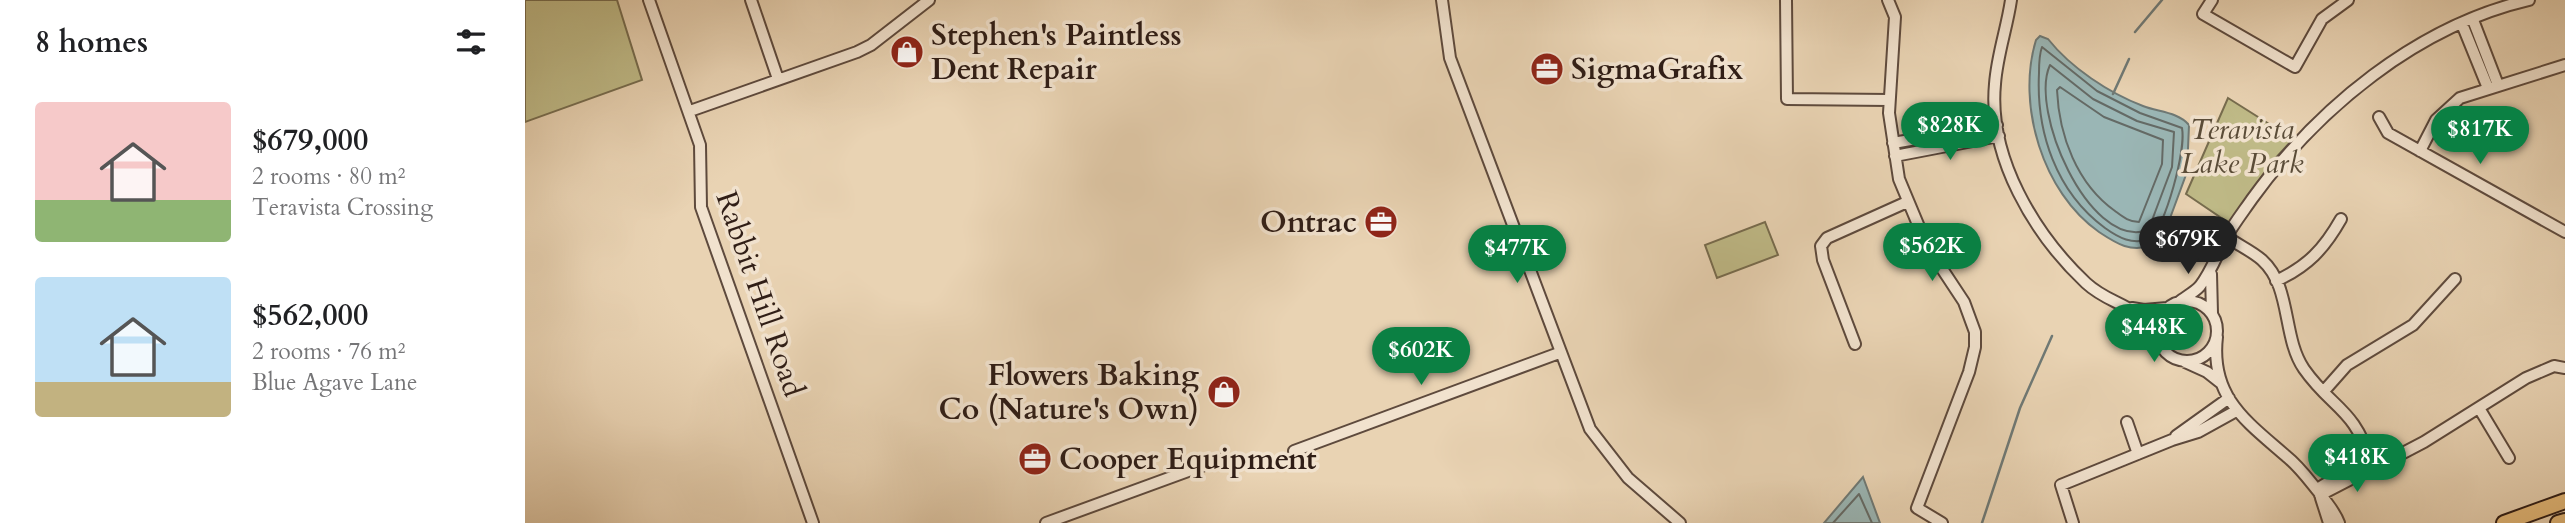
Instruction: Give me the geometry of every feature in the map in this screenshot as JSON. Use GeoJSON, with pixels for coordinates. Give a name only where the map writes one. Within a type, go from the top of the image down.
{"type":"FeatureCollection","features":[{"type":"Feature","properties":{"kind":"main road"},"geometry":{"type":"LineString","coordinates":[[2504,523],[2565,501]]}},
{"type":"Feature","properties":{"kind":"main road"},"geometry":{"type":"LineString","coordinates":[[2558,523],[2565,521]]}},
{"type":"Feature","properties":{"kind":"street","name":"Rabbit Hill Road"},"geometry":{"type":"LineString","coordinates":[[649,0],[690,111],[701,157],[698,194],[701,207],[813,523]]}},
{"type":"Feature","properties":{"kind":"street"},"geometry":{"type":"LineString","coordinates":[[751,0],[778,79]]}},
{"type":"Feature","properties":{"kind":"street"},"geometry":{"type":"LineString","coordinates":[[690,111],[871,45],[929,0]]}},
{"type":"Feature","properties":{"kind":"street"},"geometry":{"type":"LineString","coordinates":[[1442,0],[1450,58],[1559,354],[1590,429],[1613,462],[1645,495],[1680,523]]}},
{"type":"Feature","properties":{"kind":"street"},"geometry":{"type":"LineString","coordinates":[[1786,0],[1787,99],[1889,100]]}},
{"type":"Feature","properties":{"kind":"street"},"geometry":{"type":"LineString","coordinates":[[1888,0],[1895,17],[1889,100],[1893,143],[1907,202],[1927,246],[1963,302],[1975,332],[1975,347],[1969,372],[1917,508],[1942,523]]}},
{"type":"Feature","properties":{"kind":"street"},"geometry":{"type":"LineString","coordinates":[[2011,0],[1994,87],[1998,131],[2019,195],[2073,270],[2092,288],[2130,307],[2146,320],[2166,353],[2207,372],[2221,383]]}},
{"type":"Feature","properties":{"kind":"street"},"geometry":{"type":"LineString","coordinates":[[2212,0],[2203,14],[2295,67],[2322,19],[2348,0]]}},
{"type":"Feature","properties":{"kind":"street"},"geometry":{"type":"LineString","coordinates":[[2130,307],[2144,310],[2167,308],[2199,288],[2227,237],[2280,163],[2317,122],[2383,69],[2468,22],[2529,0]]}},
{"type":"Feature","properties":{"kind":"street"},"geometry":{"type":"LineString","coordinates":[[2468,22],[2493,86]]}},
{"type":"Feature","properties":{"kind":"street"},"geometry":{"type":"LineString","coordinates":[[2420,151],[2446,108],[2460,98],[2565,65]]}},
{"type":"Feature","properties":{"kind":"street"},"geometry":{"type":"LineString","coordinates":[[2379,117],[2388,133],[2565,232]]}},
{"type":"Feature","properties":{"kind":"street"},"geometry":{"type":"LineString","coordinates":[[1893,143],[1998,131]]}},
{"type":"Feature","properties":{"kind":"street"},"geometry":{"type":"LineString","coordinates":[[1895,156],[1998,131]]}},
{"type":"Feature","properties":{"kind":"street"},"geometry":{"type":"LineString","coordinates":[[1854,344],[1823,260],[1821,246],[1827,239],[1907,202]]}},
{"type":"Feature","properties":{"kind":"street"},"geometry":{"type":"LineString","coordinates":[[2276,281],[2300,270],[2316,257],[2341,219]]}},
{"type":"Feature","properties":{"kind":"street"},"geometry":{"type":"LineString","coordinates":[[2227,237],[2262,260],[2276,281],[2295,354],[2324,391],[2356,424],[2364,436],[2371,463]]}},
{"type":"Feature","properties":{"kind":"street"},"geometry":{"type":"LineString","coordinates":[[2213,265],[2209,282],[2217,337],[2215,360],[2221,383],[2236,411],[2255,432],[2308,477],[2335,511],[2339,523]]}},
{"type":"Feature","properties":{"kind":"street"},"geometry":{"type":"LineString","coordinates":[[2324,391],[2347,365],[2413,324],[2455,279]]}},
{"type":"Feature","properties":{"kind":"street"},"geometry":{"type":"LineString","coordinates":[[2179,302],[2195,302],[2213,316]]}},
{"type":"Feature","properties":{"kind":"street"},"geometry":{"type":"LineString","coordinates":[[2157,337],[2158,321],[2167,308]]}},
{"type":"Feature","properties":{"kind":"street"},"geometry":{"type":"LineString","coordinates":[[2182,361],[2200,358],[2208,353],[2217,337]]}},
{"type":"Feature","properties":{"kind":"street"},"geometry":{"type":"LineString","coordinates":[[1294,451],[1559,354]]}},
{"type":"Feature","properties":{"kind":"street"},"geometry":{"type":"LineString","coordinates":[[2318,492],[2357,464],[2371,463],[2403,453],[2526,378],[2554,366],[2565,368]]}},
{"type":"Feature","properties":{"kind":"street"},"geometry":{"type":"LineString","coordinates":[[2172,440],[2229,398]]}},
{"type":"Feature","properties":{"kind":"street"},"geometry":{"type":"LineString","coordinates":[[2479,408],[2509,458]]}},
{"type":"Feature","properties":{"kind":"street"},"geometry":{"type":"LineString","coordinates":[[2073,523],[2060,485],[2198,432],[2236,411]]}},
{"type":"Feature","properties":{"kind":"street"},"geometry":{"type":"LineString","coordinates":[[2127,422],[2138,454]]}},
{"type":"Feature","properties":{"kind":"street"},"geometry":{"type":"LineString","coordinates":[[1046,523],[1221,459]]}},
{"type":"Feature","properties":{"kind":"street"},"geometry":{"type":"LineString","coordinates":[[2318,492],[2329,523]]}},
{"type":"Feature","properties":{"kind":"street"},"geometry":{"type":"LineString","coordinates":[[1079,511],[1083,523]]}},
{"type":"Feature","properties":{"kind":"green space"},"geometry":{"type":"Polygon","coordinates":[[[525,0],[617,0],[642,80],[525,122],[525,0]]]}},
{"type":"Feature","properties":{"kind":"green space","name":"Teravista Lake Park"},"geometry":{"type":"Polygon","coordinates":[[[2228,98],[2293,139],[2272,162],[2229,223],[2186,194],[2228,98]]]}},
{"type":"Feature","properties":{"kind":"green space"},"geometry":{"type":"Polygon","coordinates":[[[1765,222],[1778,255],[1717,278],[1705,245],[1765,222]]]}},
{"type":"Feature","properties":{"kind":"water"},"geometry":{"type":"Polygon","coordinates":[[[2040,36],[2048,39],[2079,70],[2104,87],[2143,106],[2179,117],[2189,125],[2187,172],[2166,229],[2153,245],[2131,248],[2099,232],[2079,215],[2049,171],[2032,119],[2030,92],[2031,65],[2036,40],[2040,36]]]}},
{"type":"Feature","properties":{"kind":"water"},"geometry":{"type":"Polygon","coordinates":[[[1863,477],[1880,523],[1824,523],[1863,477]]]}},
{"type":"Feature","properties":{"kind":"waterway"},"geometry":{"type":"LineString","coordinates":[[2135,32],[2162,0]]}},
{"type":"Feature","properties":{"kind":"waterway"},"geometry":{"type":"LineString","coordinates":[[2113,94],[2129,59]]}},
{"type":"Feature","properties":{"kind":"waterway"},"geometry":{"type":"LineString","coordinates":[[1982,523],[2020,408],[2052,336]]}},
{"type":"Feature","properties":{"kind":"place","name":"Stephen's Paintless Dent Repair"},"geometry":{"type":"Point","coordinates":[907,52]}},
{"type":"Feature","properties":{"kind":"place","name":"SigmaGrafix"},"geometry":{"type":"Point","coordinates":[1547,69]}},
{"type":"Feature","properties":{"kind":"place","name":"Ontrac"},"geometry":{"type":"Point","coordinates":[1381,222]}},
{"type":"Feature","properties":{"kind":"place","name":"Flowers Baking Co (Nature's Own)"},"geometry":{"type":"Point","coordinates":[1224,392]}},
{"type":"Feature","properties":{"kind":"place","name":"Cooper Equipment"},"geometry":{"type":"Point","coordinates":[1035,459]}}]}
